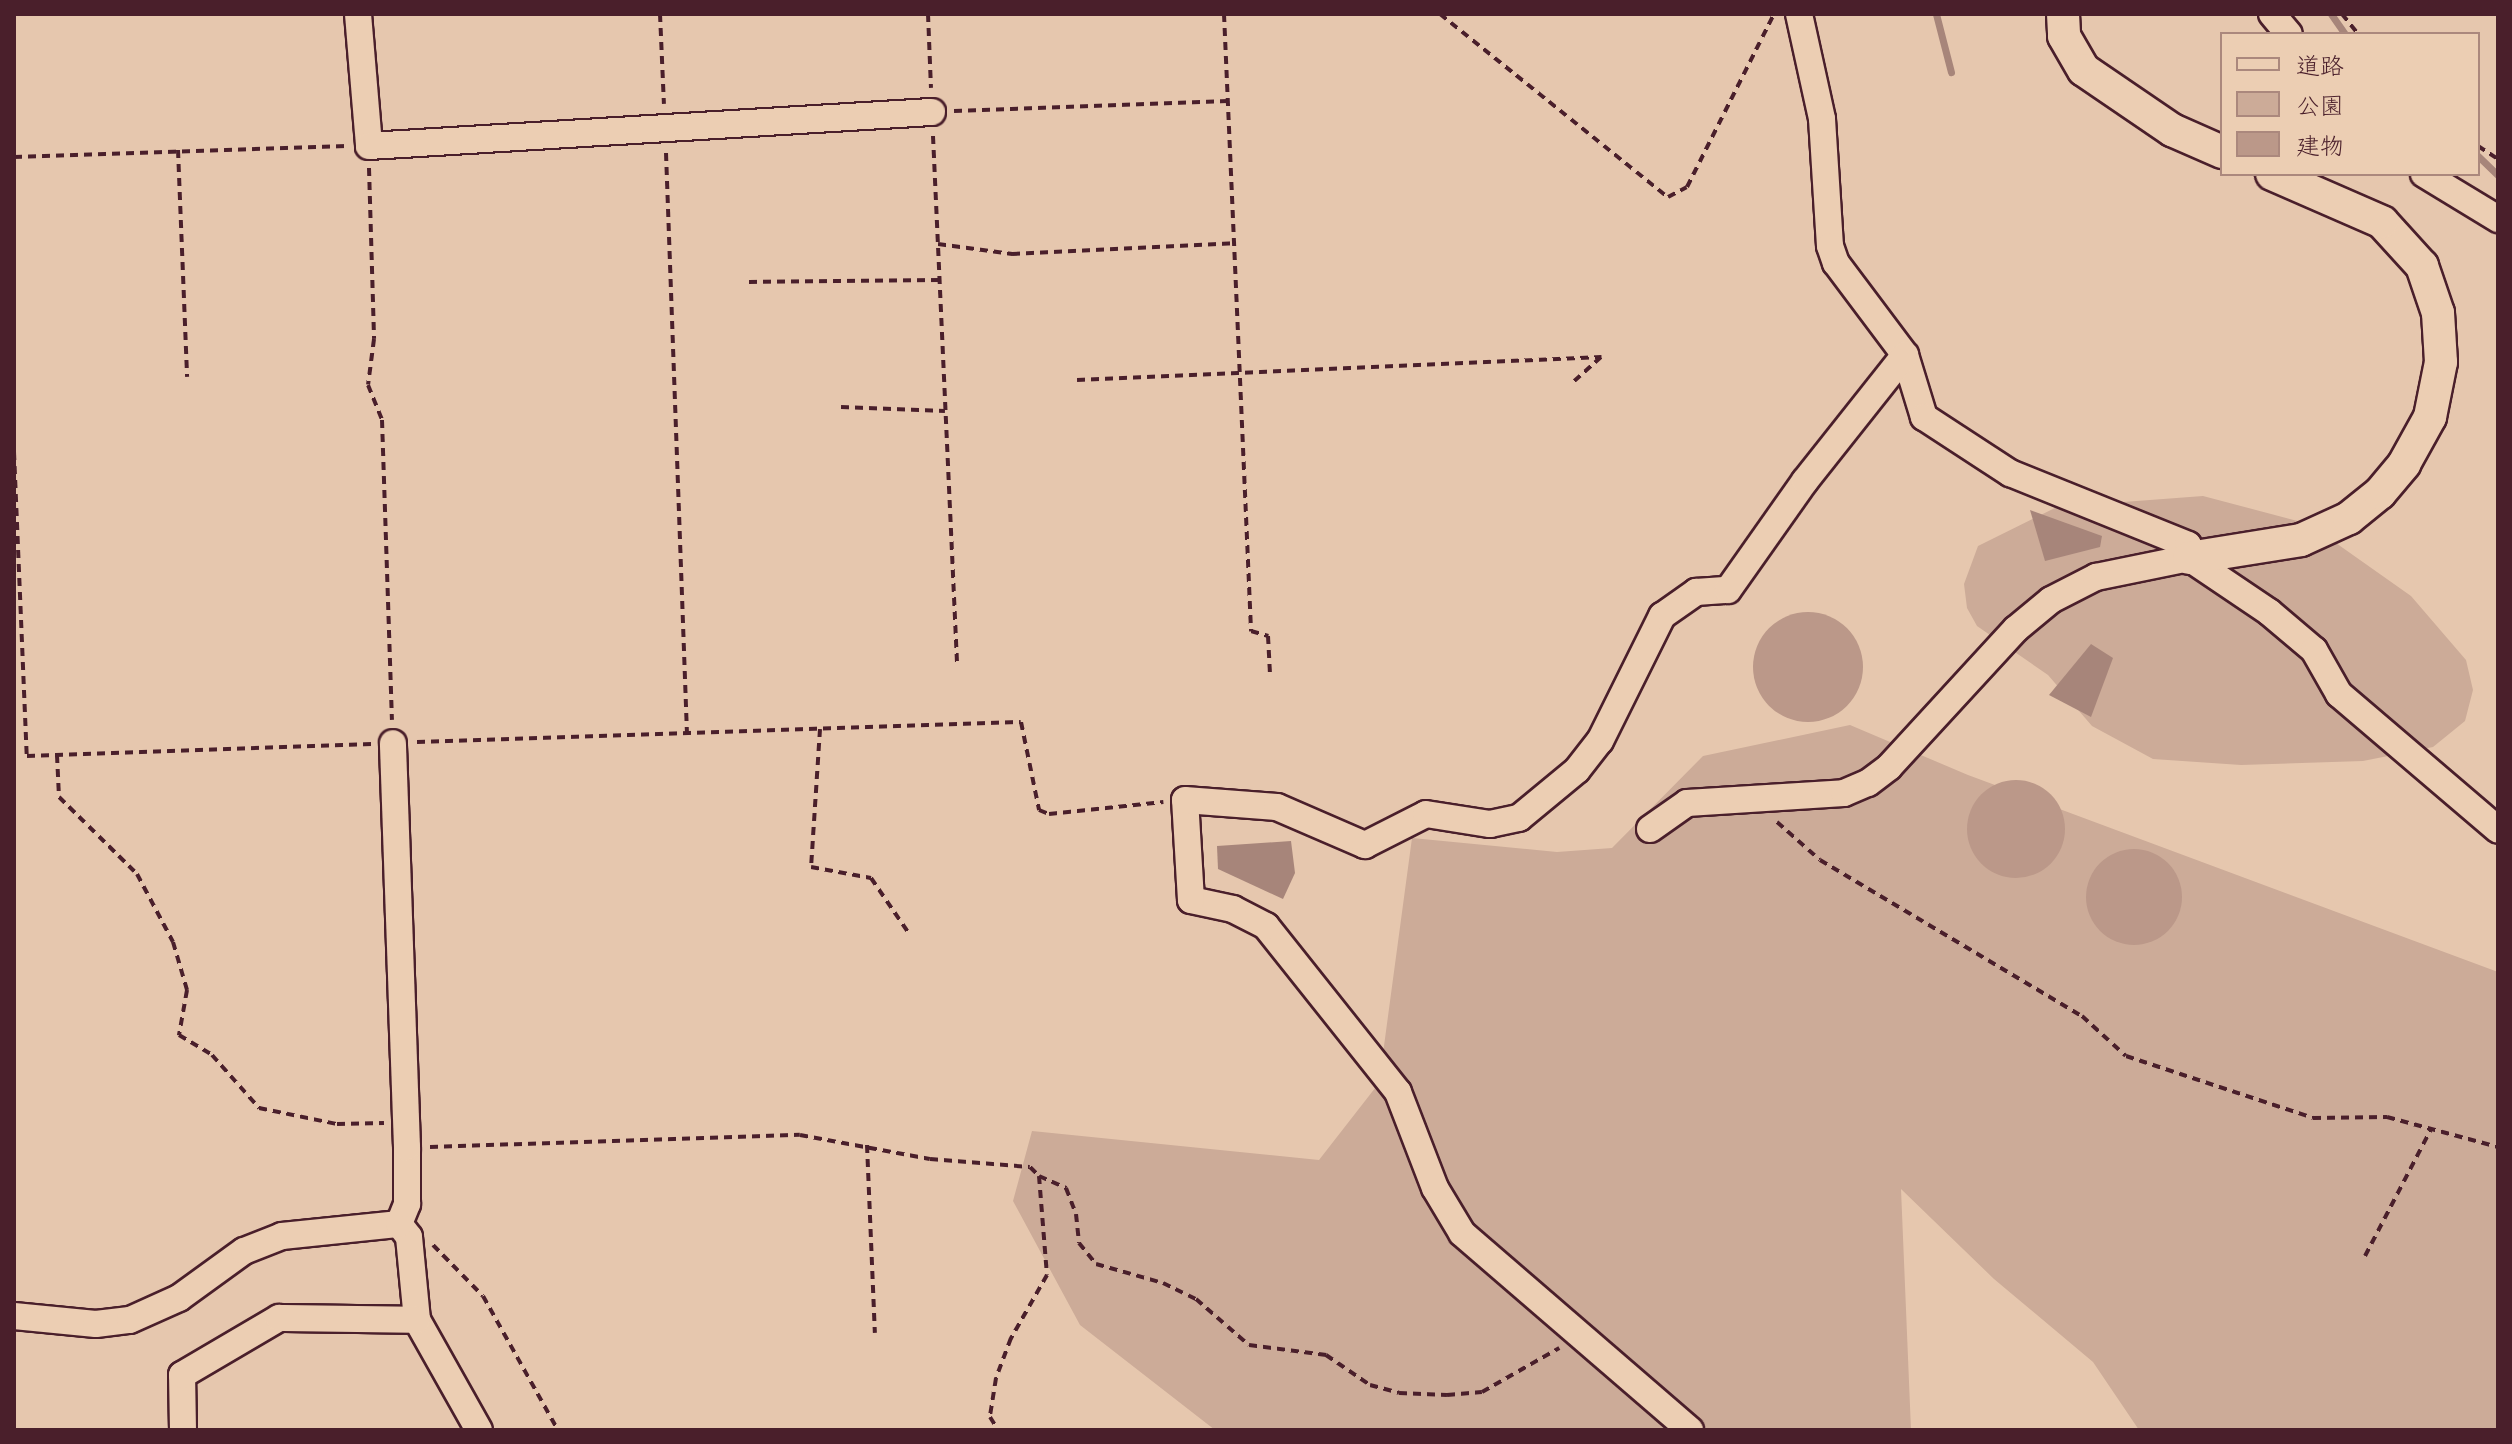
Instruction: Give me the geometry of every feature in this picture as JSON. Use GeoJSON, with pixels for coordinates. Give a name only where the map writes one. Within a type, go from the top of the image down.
{"type":"FeatureCollection","features":[{"type":"Feature","properties":{"kind":"street"},"geometry":{"type":"LineString","coordinates":[[358,14],[369,146],[666,131],[932,112]]}},
{"type":"Feature","properties":{"kind":"street"},"geometry":{"type":"LineString","coordinates":[[1799,14],[1822,119],[1830,246],[1836,263],[1905,355],[1924,417],[1942,434],[2010,473],[2188,545],[2189,558]]}},
{"type":"Feature","properties":{"kind":"street"},"geometry":{"type":"LineString","coordinates":[[2063,14],[2064,36],[2084,70],[2172,130],[2220,151]]}},
{"type":"Feature","properties":{"kind":"street"},"geometry":{"type":"LineString","coordinates":[[2272,14],[2287,32]]}},
{"type":"Feature","properties":{"kind":"street"},"geometry":{"type":"LineString","coordinates":[[1650,829],[1687,803],[1844,793],[1868,783],[1889,767],[2016,629],[2051,600],[2096,577],[2301,540],[2349,518],[2388,483],[2430,417],[2441,362],[2438,313],[2422,266],[2382,222],[2277,176]]}},
{"type":"Feature","properties":{"kind":"street"},"geometry":{"type":"LineString","coordinates":[[2427,176],[2498,219]]}},
{"type":"Feature","properties":{"kind":"street"},"geometry":{"type":"LineString","coordinates":[[1690,1430],[1462,1233],[1435,1188],[1398,1092],[1266,926],[1233,909],[1191,900],[1185,800],[1277,807],[1365,845],[1426,814],[1490,824],[1519,818],[1577,770],[1600,741],[1662,616],[1696,592],[1728,590],[1905,355]]}},
{"type":"Feature","properties":{"kind":"street"},"geometry":{"type":"LineString","coordinates":[[2189,558],[2269,612],[2314,650],[2339,694],[2465,808],[2498,830]]}},
{"type":"Feature","properties":{"kind":"street"},"geometry":{"type":"LineString","coordinates":[[393,743],[407,1135],[404,1231],[417,1320],[479,1430]]}},
{"type":"Feature","properties":{"kind":"street"},"geometry":{"type":"LineString","coordinates":[[14,1316],[96,1324],[130,1320],[179,1298],[244,1251],[282,1236],[404,1231]]}},
{"type":"Feature","properties":{"kind":"street"},"geometry":{"type":"LineString","coordinates":[[183,1430],[182,1375],[279,1318],[417,1320]]}},
{"type":"Feature","properties":{"kind":"path"},"geometry":{"type":"LineString","coordinates":[[660,14],[687,734]]}},
{"type":"Feature","properties":{"kind":"path"},"geometry":{"type":"LineString","coordinates":[[928,14],[957,662]]}},
{"type":"Feature","properties":{"kind":"path"},"geometry":{"type":"LineString","coordinates":[[1224,14],[1251,631],[1268,636],[1270,674]]}},
{"type":"Feature","properties":{"kind":"path"},"geometry":{"type":"LineString","coordinates":[[1440,14],[1668,197],[1687,187],[1774,14]]}},
{"type":"Feature","properties":{"kind":"path"},"geometry":{"type":"LineString","coordinates":[[2342,14],[2356,32]]}},
{"type":"Feature","properties":{"kind":"path"},"geometry":{"type":"LineString","coordinates":[[932,112],[1228,101]]}},
{"type":"Feature","properties":{"kind":"path"},"geometry":{"type":"LineString","coordinates":[[14,157],[369,146],[374,339],[368,385],[382,420],[393,743]]}},
{"type":"Feature","properties":{"kind":"path"},"geometry":{"type":"LineString","coordinates":[[2480,147],[2498,159]]}},
{"type":"Feature","properties":{"kind":"path"},"geometry":{"type":"LineString","coordinates":[[178,150],[187,377]]}},
{"type":"Feature","properties":{"kind":"path"},"geometry":{"type":"LineString","coordinates":[[938,244],[1012,254],[1234,243]]}},
{"type":"Feature","properties":{"kind":"path"},"geometry":{"type":"LineString","coordinates":[[749,282],[939,280]]}},
{"type":"Feature","properties":{"kind":"path"},"geometry":{"type":"LineString","coordinates":[[1077,380],[1601,357],[1574,381]]}},
{"type":"Feature","properties":{"kind":"path"},"geometry":{"type":"LineString","coordinates":[[841,407],[945,411]]}},
{"type":"Feature","properties":{"kind":"path"},"geometry":{"type":"LineString","coordinates":[[14,452],[27,756],[1021,722],[1039,810],[1049,814],[1185,800]]}},
{"type":"Feature","properties":{"kind":"path"},"geometry":{"type":"LineString","coordinates":[[820,729],[811,867],[871,878],[908,932]]}},
{"type":"Feature","properties":{"kind":"path"},"geometry":{"type":"LineString","coordinates":[[57,755],[59,797],[137,874],[173,942],[187,990],[179,1035],[212,1055],[259,1108],[407,1135],[577,1145],[771,1134],[867,1145],[930,1159],[1014,1163],[1066,1188],[1076,1214],[1079,1243],[1096,1264],[1163,1283],[1196,1299],[1249,1345],[1326,1355],[1370,1385],[1399,1393],[1482,1392],[1583,1335]]}},
{"type":"Feature","properties":{"kind":"path"},"geometry":{"type":"LineString","coordinates":[[1776,798],[1783,832],[1820,860],[2082,1016],[2126,1056],[2313,1118],[2387,1117],[2498,1147]]}},
{"type":"Feature","properties":{"kind":"path"},"geometry":{"type":"LineString","coordinates":[[2365,1256],[2431,1129]]}},
{"type":"Feature","properties":{"kind":"path"},"geometry":{"type":"LineString","coordinates":[[867,1145],[875,1333]]}},
{"type":"Feature","properties":{"kind":"path"},"geometry":{"type":"LineString","coordinates":[[998,1430],[990,1417],[996,1378],[1011,1338],[1047,1275],[1039,1176]]}},
{"type":"Feature","properties":{"kind":"path"},"geometry":{"type":"LineString","coordinates":[[404,1231],[428,1241],[483,1296],[558,1430]]}},
{"type":"Feature","properties":{"kind":"green space"},"geometry":{"type":"Polygon","coordinates":[[[2203,496],[2309,524],[2411,596],[2466,660],[2473,690],[2465,721],[2433,747],[2363,761],[2241,765],[2153,759],[2092,726],[2048,675],[1977,626],[1967,608],[1964,584],[1978,546],[2057,507],[2203,496]]]}},
{"type":"Feature","properties":{"kind":"green space"},"geometry":{"type":"Polygon","coordinates":[[[1850,725],[1968,775],[2498,972],[2498,1430],[2139,1430],[2093,1362],[1994,1279],[1901,1189],[1911,1430],[1215,1430],[1080,1325],[1013,1201],[1032,1131],[1319,1160],[1379,1083],[1412,838],[1557,852],[1612,848],[1703,756],[1850,725]]]}},
{"type":"Feature","properties":{"kind":"shaded area"},"geometry":{"type":"Polygon","coordinates":[[[2030,510],[2102,536],[2100,547],[2045,561],[2030,510]]]}},
{"type":"Feature","properties":{"kind":"shaded area"},"geometry":{"type":"Polygon","coordinates":[[[2091,644],[2113,658],[2091,717],[2049,695],[2091,644]]]}},
{"type":"Feature","properties":{"kind":"shaded area"},"geometry":{"type":"Polygon","coordinates":[[[1291,841],[1295,873],[1283,899],[1218,869],[1217,846],[1291,841]]]}},
{"type":"Feature","properties":{"kind":"building"},"geometry":{"type":"Polygon","coordinates":[[[1808,612],[1829,616],[1847,628],[1859,646],[1863,667],[1859,688],[1847,706],[1829,718],[1808,722],[1787,718],[1769,706],[1757,688],[1753,667],[1757,646],[1769,628],[1787,616],[1808,612]]]}},
{"type":"Feature","properties":{"kind":"building"},"geometry":{"type":"Polygon","coordinates":[[[2016,780],[2035,783],[2051,794],[2062,810],[2065,829],[2062,848],[2051,864],[2035,875],[2016,878],[1997,875],[1981,864],[1970,848],[1967,829],[1970,810],[1981,794],[1997,783],[2016,780]]]}},
{"type":"Feature","properties":{"kind":"building"},"geometry":{"type":"Polygon","coordinates":[[[2125,849],[2143,849],[2161,857],[2174,870],[2182,888],[2179,916],[2161,937],[2143,945],[2125,945],[2107,937],[2094,924],[2086,906],[2086,888],[2094,870],[2107,857],[2125,849]]]}},
{"type":"Feature","properties":{"kind":"waterway"},"geometry":{"type":"LineString","coordinates":[[1936,14],[1951,72]]}},
{"type":"Feature","properties":{"kind":"waterway"},"geometry":{"type":"LineString","coordinates":[[2331,14],[2344,32]]}},
{"type":"Feature","properties":{"kind":"waterway"},"geometry":{"type":"LineString","coordinates":[[2480,158],[2498,175]]}}]}
